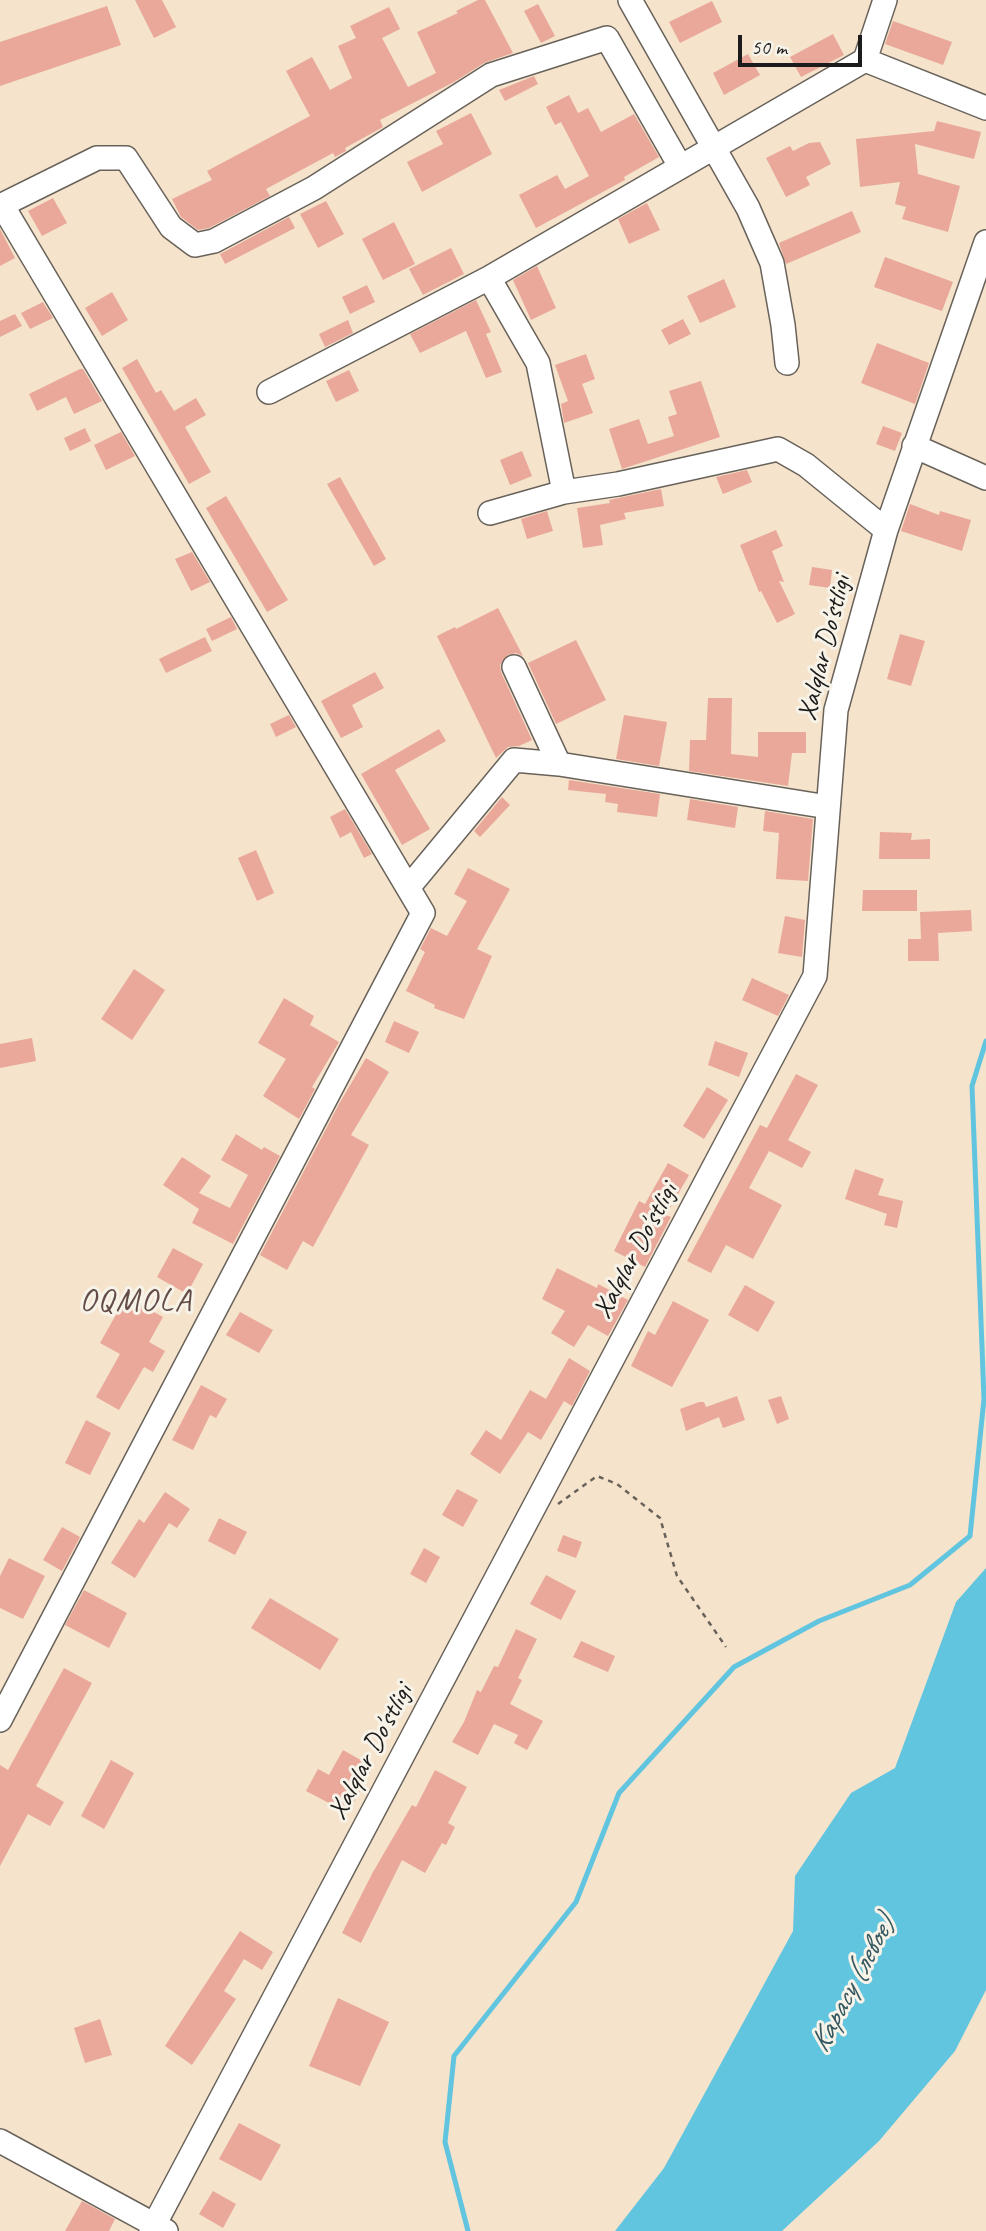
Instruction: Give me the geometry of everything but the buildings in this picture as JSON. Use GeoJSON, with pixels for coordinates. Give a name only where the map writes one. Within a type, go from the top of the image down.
{"type":"FeatureCollection","features":[{"type":"Feature","properties":{"kind":"street"},"geometry":{"type":"LineString","coordinates":[[630,0],[748,208],[772,263],[787,363]]}},
{"type":"Feature","properties":{"kind":"street"},"geometry":{"type":"LineString","coordinates":[[270,392],[489,278],[865,60],[885,0]]}},
{"type":"Feature","properties":{"kind":"street"},"geometry":{"type":"LineString","coordinates":[[0,1720],[423,913],[1,205],[97,158],[126,158],[171,227],[195,246],[214,241],[314,188],[491,75],[607,38],[680,166]]}},
{"type":"Feature","properties":{"kind":"street"},"geometry":{"type":"LineString","coordinates":[[865,60],[986,108]]}},
{"type":"Feature","properties":{"kind":"street","name":"Xalqlar Do'stligi"},"geometry":{"type":"LineString","coordinates":[[158,2229],[527,1520],[815,976],[836,710],[886,530],[986,242]]}},
{"type":"Feature","properties":{"kind":"street"},"geometry":{"type":"LineString","coordinates":[[489,278],[538,363],[564,492]]}},
{"type":"Feature","properties":{"kind":"street"},"geometry":{"type":"LineString","coordinates":[[914,446],[986,478]]}},
{"type":"Feature","properties":{"kind":"street"},"geometry":{"type":"LineString","coordinates":[[490,513],[564,492],[618,484],[778,449],[806,465],[886,530]]}},
{"type":"Feature","properties":{"kind":"street"},"geometry":{"type":"LineString","coordinates":[[514,667],[559,764]]}},
{"type":"Feature","properties":{"kind":"street"},"geometry":{"type":"LineString","coordinates":[[408,888],[514,760],[559,764],[828,807]]}},
{"type":"Feature","properties":{"kind":"street"},"geometry":{"type":"LineString","coordinates":[[0,2141],[158,2229]]}},
{"type":"Feature","properties":{"kind":"path"},"geometry":{"type":"LineString","coordinates":[[527,1520],[553,1508],[597,1476],[617,1484],[660,1518],[677,1576],[726,1647]]}},
{"type":"Feature","properties":{"kind":"water","name":"Карасу (левое)"},"geometry":{"type":"Polygon","coordinates":[[[986,1568],[986,1990],[955,2051],[879,2141],[782,2231],[615,2231],[664,2168],[793,1931],[795,1876],[851,1793],[895,1768],[956,1602],[986,1568]]]}},
{"type":"Feature","properties":{"kind":"waterway"},"geometry":{"type":"LineString","coordinates":[[468,2231],[445,2142],[454,2056],[576,1902],[619,1793],[734,1667],[819,1621],[910,1585],[970,1536],[984,1399],[972,1086],[986,1041]]}},
{"type":"Feature","properties":{"kind":"district","name":"OQMOLA"},"geometry":{"type":"Point","coordinates":[136,1302]}}]}
